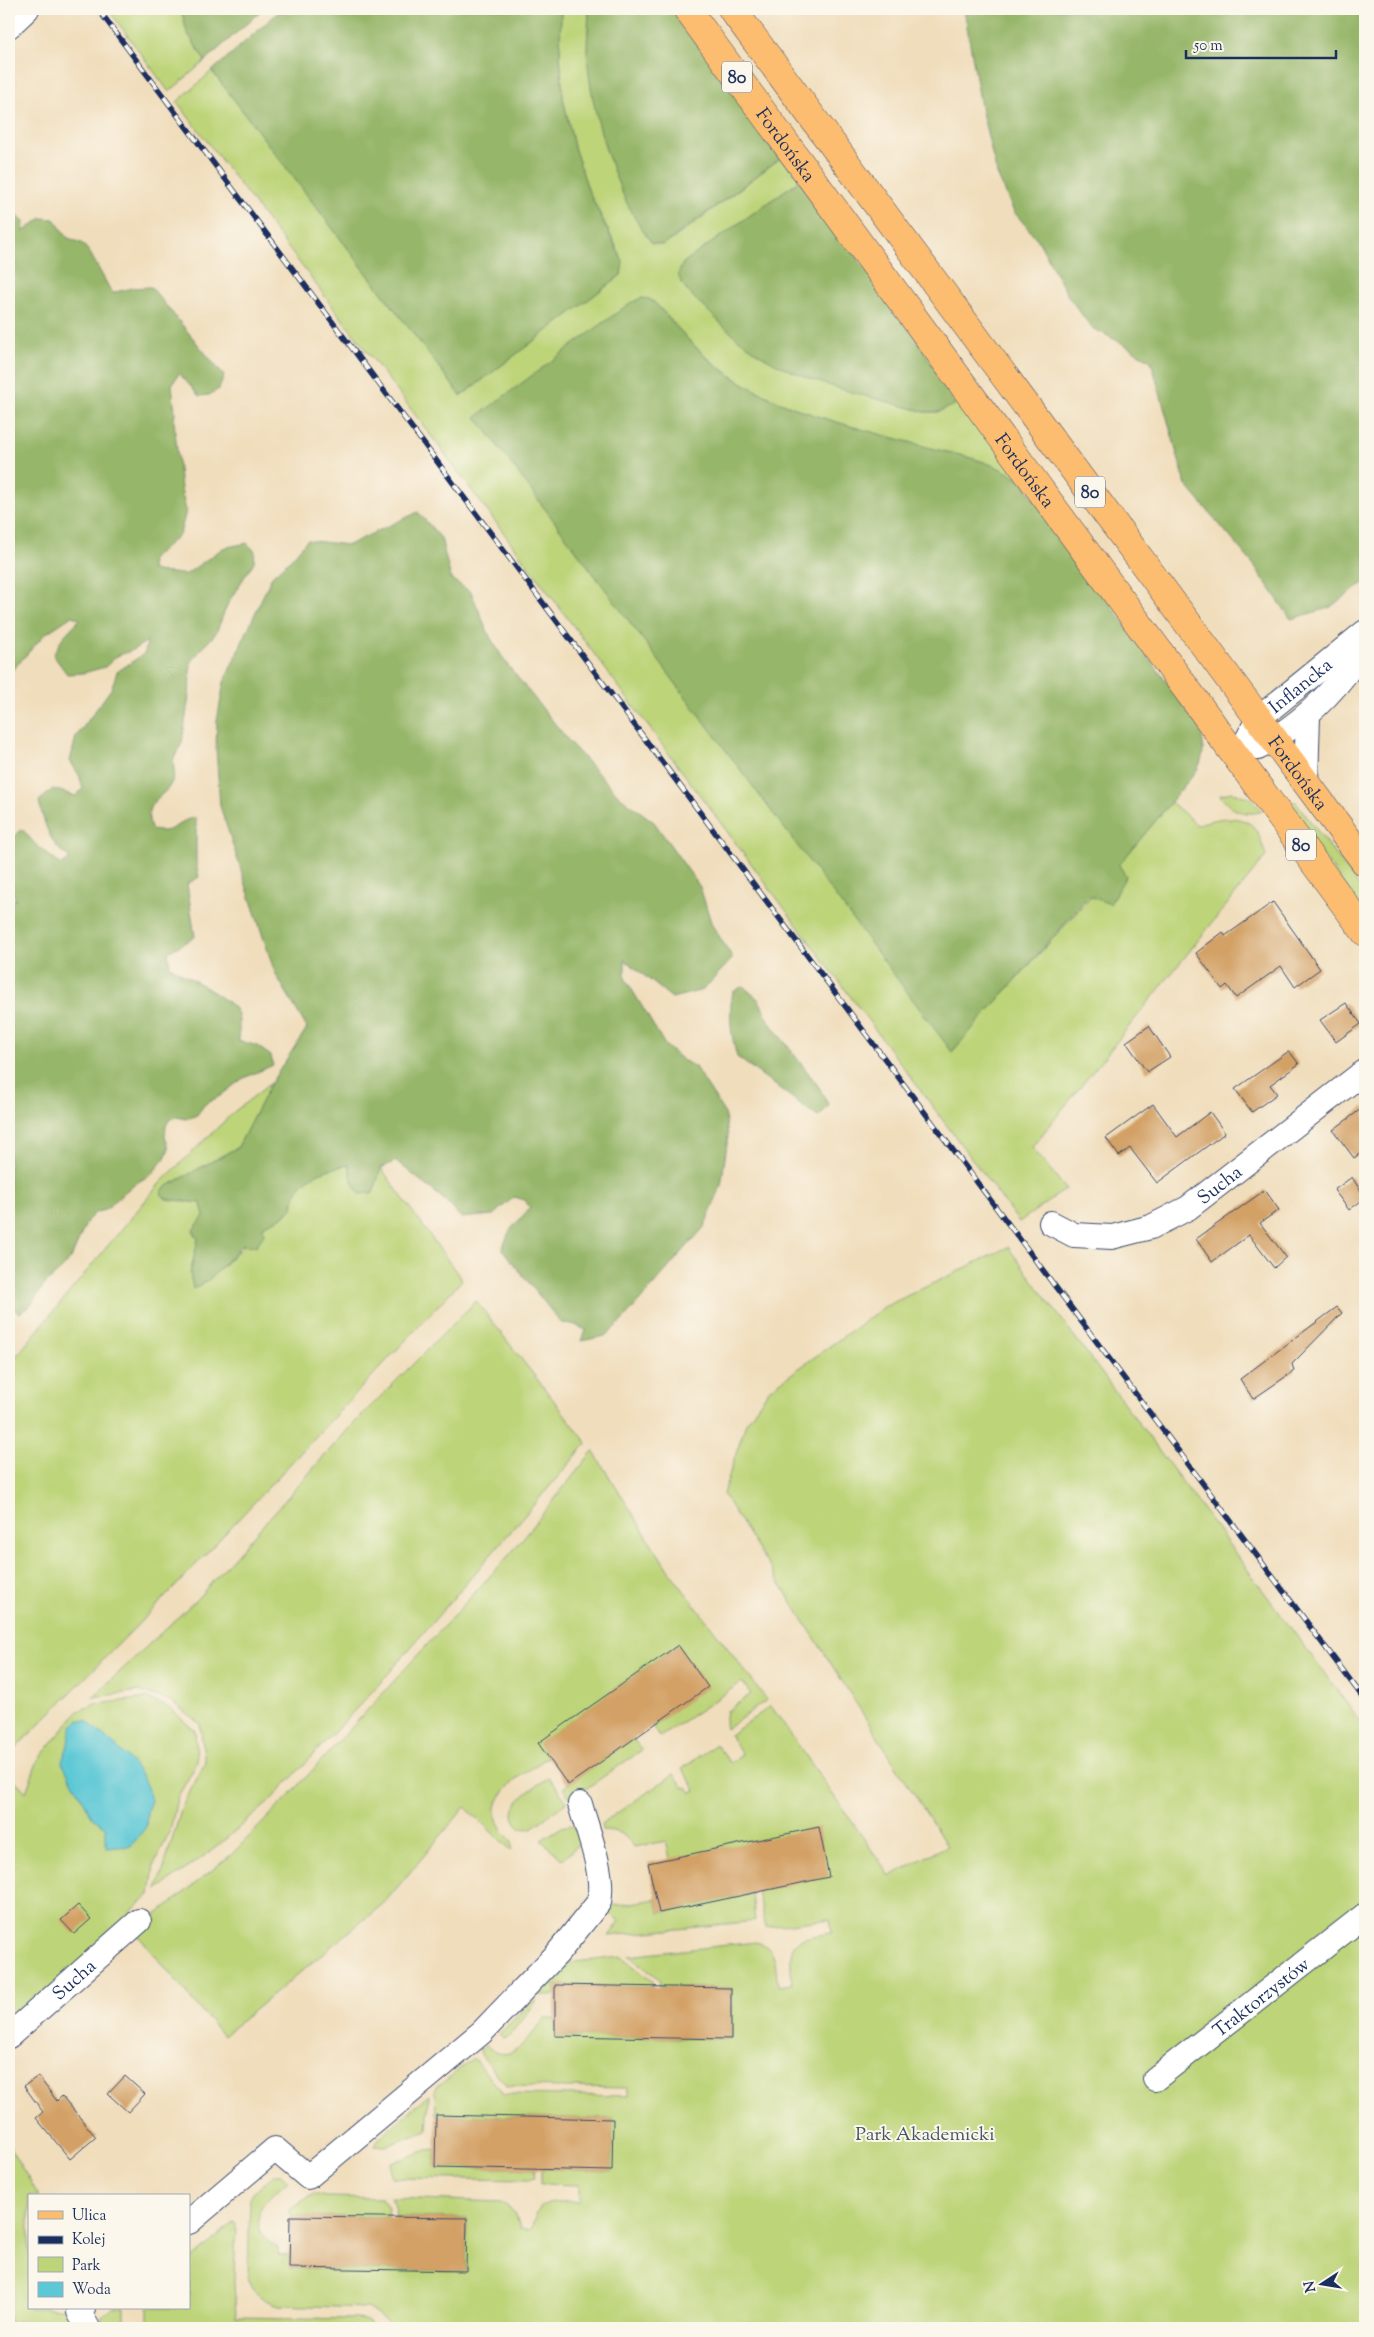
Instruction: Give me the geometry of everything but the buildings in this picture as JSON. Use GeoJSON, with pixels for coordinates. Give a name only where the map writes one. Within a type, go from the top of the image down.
{"type":"FeatureCollection","features":[{"type":"Feature","properties":{"kind":"main road","name":"Fordońska"},"geometry":{"type":"LineString","coordinates":[[687,9],[1365,932]]}},
{"type":"Feature","properties":{"kind":"main road","name":"Fordońska"},"geometry":{"type":"LineString","coordinates":[[732,9],[844,157],[1365,862]]}},
{"type":"Feature","properties":{"kind":"street"},"geometry":{"type":"LineString","coordinates":[[9,26],[27,9]]}},
{"type":"Feature","properties":{"kind":"street","name":"Inflancka"},"geometry":{"type":"LineString","coordinates":[[1266,729],[1365,632]]}},
{"type":"Feature","properties":{"kind":"street","name":"Inflancka"},"geometry":{"type":"LineString","coordinates":[[1266,729],[1308,715],[1330,692],[1365,647]]}},
{"type":"Feature","properties":{"kind":"street","name":"Inflancka"},"geometry":{"type":"LineString","coordinates":[[1306,783],[1308,715]]}},
{"type":"Feature","properties":{"kind":"street"},"geometry":{"type":"LineString","coordinates":[[1237,759],[1266,729]]}},
{"type":"Feature","properties":{"kind":"street","name":"Sucha"},"geometry":{"type":"LineString","coordinates":[[1051,1223],[1074,1235],[1112,1237],[1151,1228],[1188,1208],[1365,1071]]}},
{"type":"Feature","properties":{"kind":"street"},"geometry":{"type":"LineString","coordinates":[[190,2221],[275,2149],[308,2177],[482,2032],[517,1998],[599,1902],[602,1890],[580,1804]]}},
{"type":"Feature","properties":{"kind":"street","name":"Traktorzystów"},"geometry":{"type":"LineString","coordinates":[[1155,2079],[1365,1915]]}},
{"type":"Feature","properties":{"kind":"street","name":"Sucha"},"geometry":{"type":"LineString","coordinates":[[9,2036],[139,1922]]}},
{"type":"Feature","properties":{"kind":"street"},"geometry":{"type":"LineString","coordinates":[[81,2310],[79,2312],[88,2328]]}},
{"type":"Feature","properties":{"kind":"green space"},"geometry":{"type":"Polygon","coordinates":[[[108,9],[181,9],[187,32],[205,61],[169,92],[108,9]]]}},
{"type":"Feature","properties":{"kind":"green space"},"geometry":{"type":"Polygon","coordinates":[[[181,9],[263,9],[205,61],[187,32],[181,9]]]}},
{"type":"Feature","properties":{"kind":"green space"},"geometry":{"type":"Polygon","coordinates":[[[282,9],[561,9],[560,53],[563,98],[574,147],[589,192],[623,262],[621,275],[461,396],[212,71],[282,9]]]}},
{"type":"Feature","properties":{"kind":"green space"},"geometry":{"type":"Polygon","coordinates":[[[561,9],[589,9],[587,52],[669,242],[782,157],[800,180],[683,263],[757,353],[831,386],[925,412],[938,412],[913,333],[1022,482],[998,467],[985,462],[834,421],[780,402],[755,390],[708,358],[655,303],[649,299],[636,300],[952,1051],[1119,865],[1171,802],[1197,825],[1211,820],[1236,819],[1251,824],[1261,839],[1266,856],[1032,1147],[1066,1189],[1019,1222],[423,425],[177,102],[212,71],[461,396],[621,275],[620,254],[589,192],[574,147],[563,98],[560,53],[561,9]]]}},
{"type":"Feature","properties":{"kind":"green space"},"geometry":{"type":"Polygon","coordinates":[[[589,9],[672,9],[782,157],[663,245],[652,243],[639,225],[616,178],[607,152],[599,125],[589,73],[587,51],[589,9]]]}},
{"type":"Feature","properties":{"kind":"green space"},"geometry":{"type":"Polygon","coordinates":[[[964,9],[1365,9],[1365,582],[1329,608],[1291,619],[1253,564],[1186,485],[1151,361],[1092,328],[1068,296],[1038,240],[1014,212],[997,174],[982,112],[964,9]]]}},
{"type":"Feature","properties":{"kind":"green space"},"geometry":{"type":"Polygon","coordinates":[[[800,180],[913,333],[955,405],[938,412],[925,412],[838,388],[795,373],[756,352],[742,342],[686,289],[678,274],[683,263],[800,180]]]}},
{"type":"Feature","properties":{"kind":"green space"},"geometry":{"type":"Polygon","coordinates":[[[9,206],[24,222],[23,232],[42,218],[54,219],[68,238],[82,243],[90,253],[112,293],[132,288],[151,287],[224,376],[219,389],[209,395],[199,396],[179,373],[172,385],[181,489],[186,511],[180,534],[152,559],[151,569],[159,572],[185,575],[223,548],[247,543],[255,551],[254,562],[228,603],[216,633],[191,661],[189,696],[182,743],[173,760],[174,773],[171,783],[150,809],[149,818],[152,830],[160,831],[172,829],[184,821],[196,818],[196,863],[199,877],[187,884],[195,937],[168,952],[170,966],[230,1004],[238,1016],[238,1040],[257,1046],[271,1056],[273,1065],[242,1079],[220,1096],[205,1104],[196,1116],[185,1119],[177,1117],[169,1120],[166,1126],[165,1137],[169,1148],[165,1158],[151,1175],[134,1184],[105,1210],[96,1212],[87,1221],[72,1256],[64,1267],[45,1284],[30,1306],[19,1313],[13,1309],[9,1314],[9,899],[16,900],[9,883],[9,841],[22,829],[35,844],[61,865],[67,862],[70,857],[63,853],[53,841],[43,817],[39,801],[53,789],[76,796],[83,788],[79,775],[70,761],[76,737],[111,689],[117,672],[145,653],[147,641],[133,650],[117,656],[105,667],[83,673],[67,674],[53,655],[63,637],[80,619],[72,616],[45,634],[9,674],[9,206]]]}},
{"type":"Feature","properties":{"kind":"green space"},"geometry":{"type":"Polygon","coordinates":[[[642,298],[649,299],[655,303],[707,358],[754,390],[780,402],[834,421],[985,462],[998,467],[1022,482],[1199,727],[1203,749],[1202,759],[1197,770],[1119,865],[1126,876],[1110,904],[1089,896],[952,1052],[476,417],[630,303],[642,298]]]}},
{"type":"Feature","properties":{"kind":"green space"},"geometry":{"type":"Polygon","coordinates":[[[418,512],[441,538],[451,579],[471,592],[490,637],[506,663],[572,745],[619,796],[654,822],[700,887],[712,925],[733,958],[703,990],[672,998],[625,960],[625,978],[665,1045],[681,1059],[695,1067],[725,1114],[728,1137],[721,1186],[705,1226],[623,1320],[605,1336],[582,1341],[586,1330],[573,1324],[561,1323],[502,1249],[510,1230],[530,1208],[525,1200],[514,1197],[493,1215],[461,1218],[446,1201],[396,1161],[381,1168],[373,1193],[360,1194],[353,1184],[349,1165],[334,1168],[312,1176],[301,1186],[296,1193],[290,1211],[263,1226],[264,1235],[256,1246],[242,1245],[210,1279],[193,1289],[190,1274],[198,1239],[193,1230],[204,1216],[201,1203],[166,1199],[161,1194],[164,1188],[238,1147],[271,1083],[307,1028],[275,973],[220,806],[216,748],[217,721],[224,682],[272,576],[292,558],[307,540],[348,545],[418,512]]]}},
{"type":"Feature","properties":{"kind":"green space"},"geometry":{"type":"Polygon","coordinates":[[[1232,792],[1250,798],[1262,811],[1244,813],[1228,805],[1220,795],[1232,792]]]}},
{"type":"Feature","properties":{"kind":"green space"},"geometry":{"type":"Polygon","coordinates":[[[1295,801],[1365,894],[1365,913],[1287,807],[1295,801]]]}},
{"type":"Feature","properties":{"kind":"green space"},"geometry":{"type":"Polygon","coordinates":[[[743,986],[759,1000],[770,1023],[819,1087],[829,1106],[818,1117],[737,1057],[730,1016],[733,992],[743,986]]]}},
{"type":"Feature","properties":{"kind":"green space"},"geometry":{"type":"Polygon","coordinates":[[[271,1083],[238,1147],[164,1188],[166,1199],[201,1203],[204,1216],[190,1274],[210,1279],[263,1226],[287,1214],[293,1207],[295,1194],[304,1182],[322,1170],[349,1165],[353,1184],[373,1193],[381,1168],[462,1280],[174,1588],[9,1755],[9,1365],[160,1183],[235,1111],[271,1083]]]}},
{"type":"Feature","properties":{"kind":"green space","name":"Park Akademicki"},"geometry":{"type":"Polygon","coordinates":[[[1008,1247],[1365,1728],[1365,2328],[391,2328],[386,2321],[367,2308],[279,2305],[259,2296],[248,2277],[250,2198],[253,2192],[275,2174],[281,2174],[288,2181],[265,2202],[258,2222],[267,2240],[278,2248],[278,2255],[289,2256],[290,2268],[466,2271],[467,2218],[394,2217],[395,2206],[391,2198],[502,2202],[516,2214],[520,2229],[531,2230],[534,2219],[542,2206],[553,2202],[579,2201],[579,2185],[541,2184],[541,2169],[612,2171],[613,2119],[436,2115],[435,2089],[473,2058],[504,2094],[628,2096],[628,2088],[507,2086],[481,2055],[480,2050],[486,2045],[495,2052],[503,2054],[512,2052],[527,2041],[545,2018],[555,2018],[555,2036],[731,2039],[731,1988],[660,1987],[659,1979],[629,1956],[756,1942],[768,1948],[772,1953],[776,1965],[778,1986],[792,1984],[791,1959],[794,1945],[799,1940],[807,1937],[832,1933],[830,1919],[766,1927],[758,1892],[670,1859],[666,1841],[634,1847],[621,1834],[602,1830],[601,1824],[674,1774],[684,1788],[687,1787],[691,1793],[696,1790],[682,1769],[716,1744],[730,1763],[742,1755],[730,1735],[771,1706],[890,1876],[947,1846],[723,1494],[746,1423],[769,1390],[884,1307],[1008,1247]]]}},
{"type":"Feature","properties":{"kind":"green space"},"geometry":{"type":"Polygon","coordinates":[[[476,1301],[587,1443],[381,1682],[268,1803],[215,1848],[157,1890],[182,1807],[205,1763],[200,1724],[171,1701],[140,1691],[93,1697],[196,1600],[352,1425],[476,1301]]]}},
{"type":"Feature","properties":{"kind":"green space"},"geometry":{"type":"Polygon","coordinates":[[[593,1451],[669,1571],[767,1700],[726,1729],[727,1711],[751,1694],[742,1682],[660,1737],[652,1726],[707,1687],[678,1645],[539,1743],[548,1757],[512,1783],[497,1803],[496,1815],[501,1827],[512,1841],[512,1851],[465,1807],[384,1903],[223,2036],[135,1932],[231,1855],[288,1797],[511,1553],[593,1451]]]}},
{"type":"Feature","properties":{"kind":"green space"},"geometry":{"type":"Polygon","coordinates":[[[148,1698],[171,1709],[195,1731],[197,1763],[177,1798],[170,1832],[154,1864],[150,1895],[130,1912],[135,1918],[9,2028],[9,1780],[12,1777],[26,1792],[38,1760],[78,1711],[96,1704],[148,1698]]]}},
{"type":"Feature","properties":{"kind":"green space"},"geometry":{"type":"Polygon","coordinates":[[[633,1739],[642,1750],[571,1799],[563,1788],[633,1739]]]}},
{"type":"Feature","properties":{"kind":"green space"},"geometry":{"type":"Polygon","coordinates":[[[549,1777],[567,1802],[530,1829],[521,1828],[515,1821],[513,1813],[515,1806],[527,1793],[549,1777]]]}},
{"type":"Feature","properties":{"kind":"green space"},"geometry":{"type":"Polygon","coordinates":[[[570,1825],[576,1828],[581,1841],[563,1860],[541,1840],[562,1827],[570,1825]]]}},
{"type":"Feature","properties":{"kind":"green space"},"geometry":{"type":"Polygon","coordinates":[[[752,1893],[755,1921],[609,1936],[620,1921],[609,1913],[612,1906],[656,1899],[659,1913],[752,1893]]]}},
{"type":"Feature","properties":{"kind":"green space"},"geometry":{"type":"Polygon","coordinates":[[[622,1957],[652,1981],[653,1987],[555,1985],[555,1995],[538,1995],[565,1963],[622,1957]]]}},
{"type":"Feature","properties":{"kind":"green space"},"geometry":{"type":"Polygon","coordinates":[[[532,2001],[537,2001],[508,2037],[503,2038],[499,2034],[532,2001]]]}},
{"type":"Feature","properties":{"kind":"green space"},"geometry":{"type":"Polygon","coordinates":[[[429,2095],[427,2131],[385,2146],[375,2145],[379,2138],[429,2095]]]}},
{"type":"Feature","properties":{"kind":"green space"},"geometry":{"type":"Polygon","coordinates":[[[9,2146],[38,2194],[28,2194],[28,2310],[67,2310],[77,2328],[39,2328],[23,2321],[9,2323],[9,2146]]]}},
{"type":"Feature","properties":{"kind":"green space"},"geometry":{"type":"Polygon","coordinates":[[[435,2149],[435,2167],[535,2169],[534,2178],[529,2180],[391,2178],[391,2163],[435,2149]]]}},
{"type":"Feature","properties":{"kind":"green space"},"geometry":{"type":"Polygon","coordinates":[[[314,2194],[325,2197],[382,2198],[388,2206],[387,2217],[290,2216],[290,2209],[314,2194]]]}},
{"type":"Feature","properties":{"kind":"green space"},"geometry":{"type":"Polygon","coordinates":[[[234,2222],[236,2224],[234,2281],[236,2317],[358,2319],[367,2321],[375,2328],[148,2328],[148,2310],[190,2310],[190,2260],[234,2222]]]}},
{"type":"Feature","properties":{"kind":"green space"},"geometry":{"type":"Polygon","coordinates":[[[110,2310],[124,2310],[124,2328],[101,2328],[102,2316],[110,2310]]]}},
{"type":"Feature","properties":{"kind":"water"},"geometry":{"type":"Polygon","coordinates":[[[79,1720],[87,1721],[126,1756],[142,1776],[147,1788],[151,1801],[147,1811],[146,1827],[131,1846],[106,1848],[106,1828],[93,1818],[62,1763],[70,1730],[79,1720]]]}},
{"type":"Feature","properties":{"kind":"railway"},"geometry":{"type":"LineString","coordinates":[[98,9],[1365,1700]]}}]}
